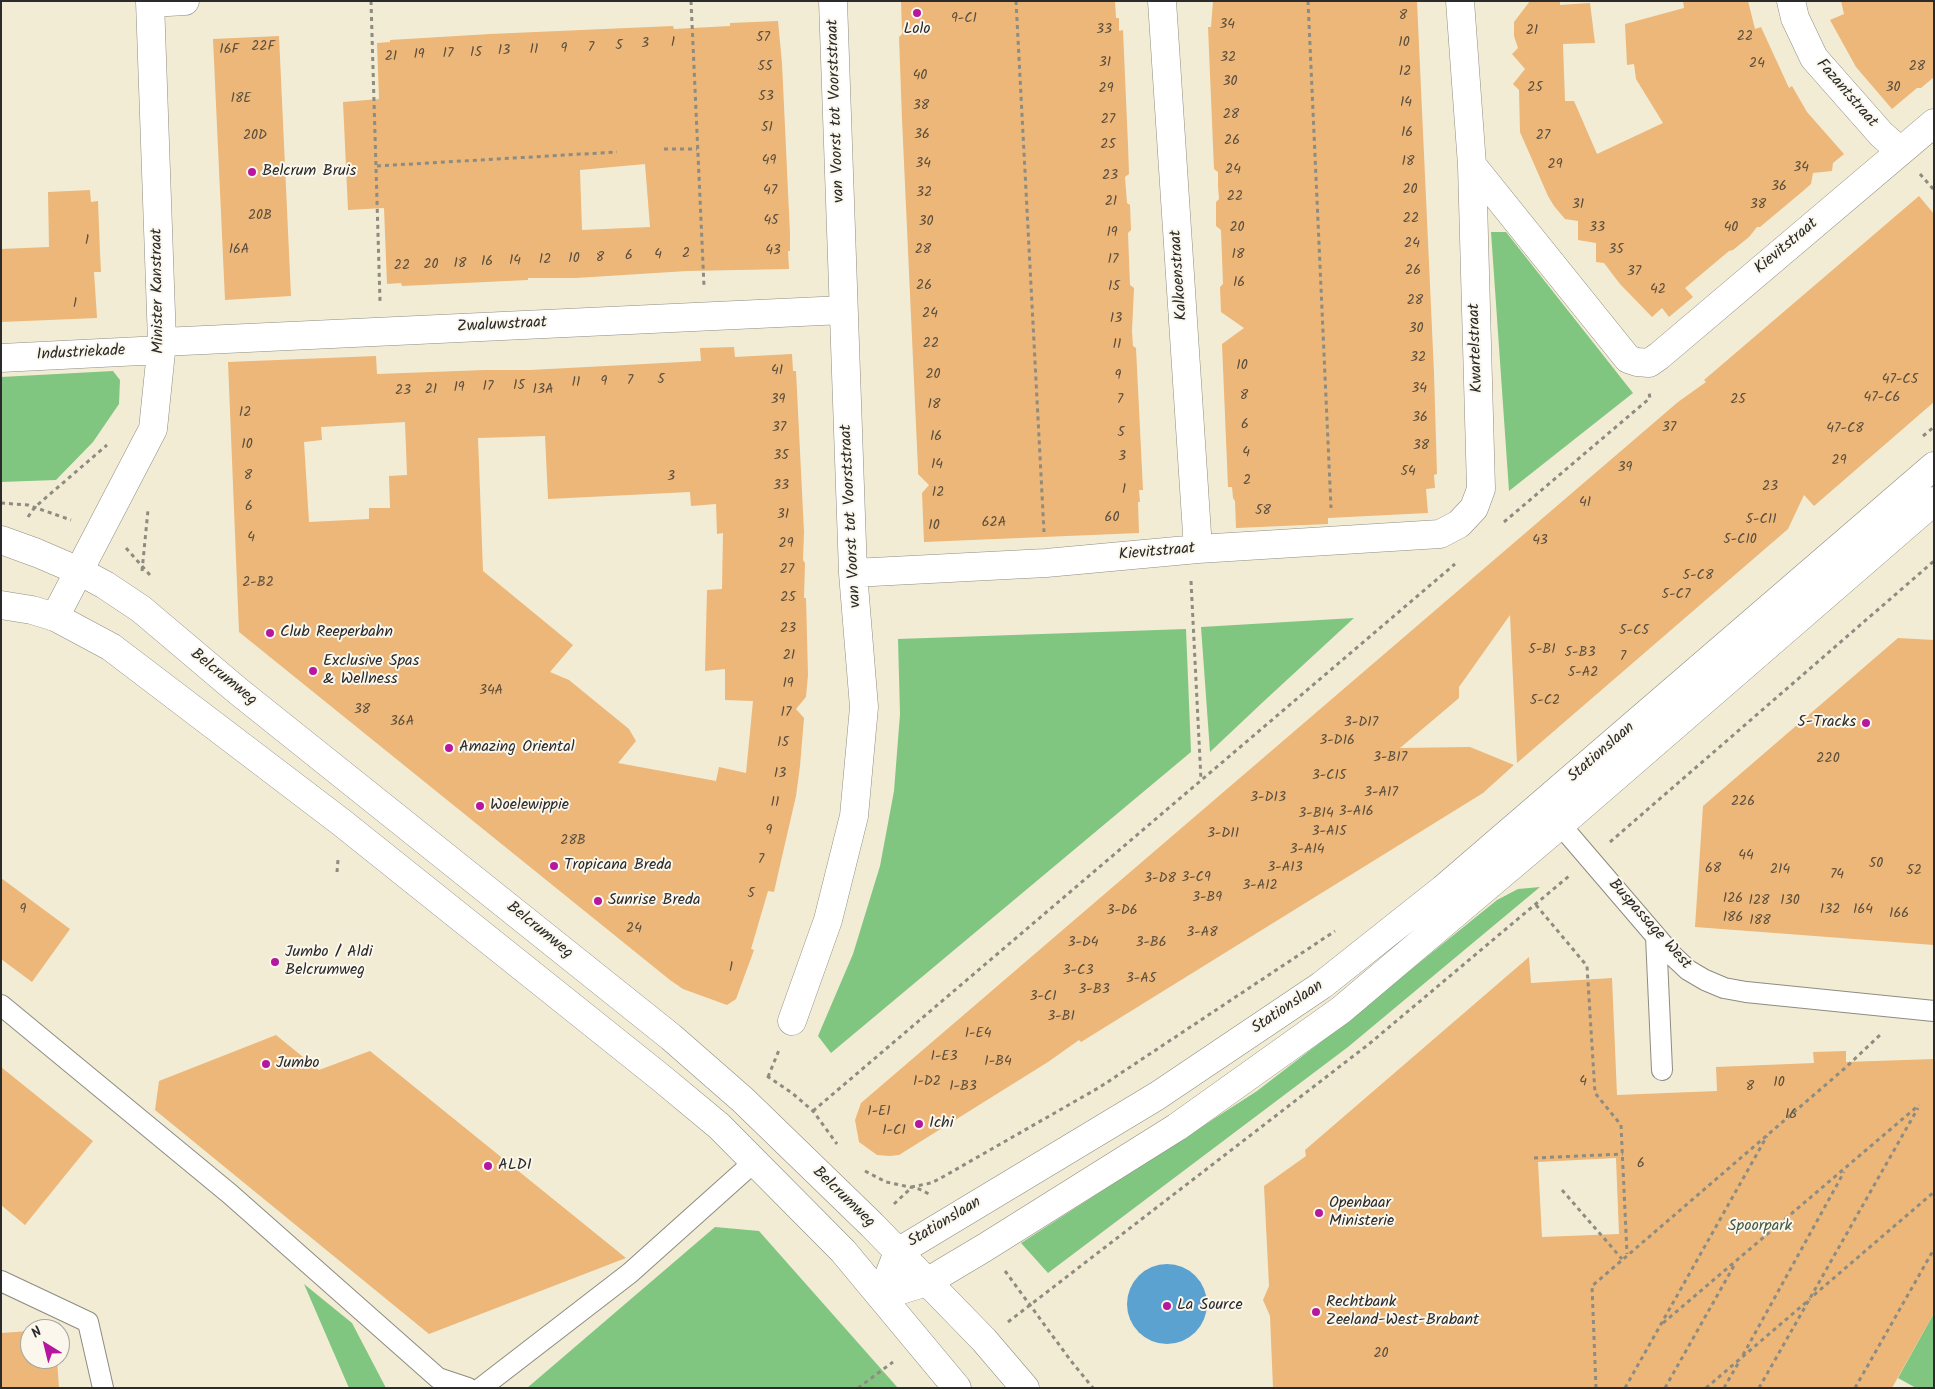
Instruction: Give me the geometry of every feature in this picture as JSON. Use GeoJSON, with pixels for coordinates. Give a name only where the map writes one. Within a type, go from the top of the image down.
{"type":"FeatureCollection","features":[{"type":"Feature","properties":{"kind":"main road"},"geometry":{"type":"LineString","coordinates":[[150,2],[186,1]]}},
{"type":"Feature","properties":{"kind":"main road","name":"van Voorst tot Voorststraat"},"geometry":{"type":"LineString","coordinates":[[792,1021],[828,920],[854,816],[864,707],[853,573],[833,1]]}},
{"type":"Feature","properties":{"kind":"main road","name":"Kalkoenstraat"},"geometry":{"type":"LineString","coordinates":[[1162,1],[1194,550]]}},
{"type":"Feature","properties":{"kind":"main road","name":"Kwartelstraat"},"geometry":{"type":"LineString","coordinates":[[1459,524],[1474,508],[1481,489],[1472,166],[1460,1]]}},
{"type":"Feature","properties":{"kind":"main road","name":"Fazantstraat"},"geometry":{"type":"LineString","coordinates":[[1790,1],[1795,18],[1814,58],[1881,134],[1900,151]]}},
{"type":"Feature","properties":{"kind":"main road","name":"Minister Kanstraat"},"geometry":{"type":"LineString","coordinates":[[55,618],[153,429],[161,346],[150,2]]}},
{"type":"Feature","properties":{"kind":"main road","name":"Kievitstraat"},"geometry":{"type":"LineString","coordinates":[[1643,362],[1659,356],[1934,122]]}},
{"type":"Feature","properties":{"kind":"main road"},"geometry":{"type":"LineString","coordinates":[[1472,166],[1628,359],[1643,362]]}},
{"type":"Feature","properties":{"kind":"main road","name":"Zwaluwstraat"},"geometry":{"type":"LineString","coordinates":[[161,346],[381,332],[843,310]]}},
{"type":"Feature","properties":{"kind":"main road","name":"Industriekade"},"geometry":{"type":"LineString","coordinates":[[1,358],[161,346]]}},
{"type":"Feature","properties":{"kind":"main road","name":"Stationslaan"},"geometry":{"type":"LineString","coordinates":[[881,1296],[898,1252],[1157,1096],[1322,985],[1443,889],[1934,466]]}},
{"type":"Feature","properties":{"kind":"main road","name":"Stationslaan"},"geometry":{"type":"LineString","coordinates":[[881,1296],[927,1282],[991,1244],[1176,1127],[1341,1010],[1560,825],[1934,501]]}},
{"type":"Feature","properties":{"kind":"main road","name":"Kievitstraat"},"geometry":{"type":"LineString","coordinates":[[853,573],[1046,562],[1440,534],[1459,524]]}},
{"type":"Feature","properties":{"kind":"main road","name":"Belcrumweg"},"geometry":{"type":"LineString","coordinates":[[1,540],[79,571],[106,585],[141,610],[238,691],[671,1037],[743,1100],[898,1252],[984,1340],[1025,1388]]}},
{"type":"Feature","properties":{"kind":"main road"},"geometry":{"type":"LineString","coordinates":[[1,605],[32,610],[55,618],[84,631],[119,652],[341,822],[660,1077],[719,1126],[843,1252],[957,1388]]}},
{"type":"Feature","properties":{"kind":"lane","name":"Buspassage West"},"geometry":{"type":"LineString","coordinates":[[1542,804],[1656,936],[1688,970],[1724,988],[1746,992],[1934,1011]]}},
{"type":"Feature","properties":{"kind":"lane"},"geometry":{"type":"LineString","coordinates":[[1656,936],[1662,1070]]}},
{"type":"Feature","properties":{"kind":"lane"},"geometry":{"type":"LineString","coordinates":[[1,1005],[230,1194],[438,1378],[468,1388]]}},
{"type":"Feature","properties":{"kind":"lane"},"geometry":{"type":"LineString","coordinates":[[481,1388],[630,1273],[754,1162]]}},
{"type":"Feature","properties":{"kind":"lane"},"geometry":{"type":"LineString","coordinates":[[1,1281],[88,1322],[102,1388]]}},
{"type":"Feature","properties":{"kind":"path"},"geometry":{"type":"LineString","coordinates":[[371,1],[381,332]]}},
{"type":"Feature","properties":{"kind":"path"},"geometry":{"type":"LineString","coordinates":[[691,1],[705,317]]}},
{"type":"Feature","properties":{"kind":"path"},"geometry":{"type":"LineString","coordinates":[[1016,1],[1046,562]]}},
{"type":"Feature","properties":{"kind":"path"},"geometry":{"type":"LineString","coordinates":[[1308,1],[1332,542]]}},
{"type":"Feature","properties":{"kind":"path"},"geometry":{"type":"LineString","coordinates":[[664,149],[697,149]]}},
{"type":"Feature","properties":{"kind":"path"},"geometry":{"type":"LineString","coordinates":[[377,166],[618,152]]}},
{"type":"Feature","properties":{"kind":"path"},"geometry":{"type":"LineString","coordinates":[[1499,526],[1650,398],[1643,362]]}},
{"type":"Feature","properties":{"kind":"path"},"geometry":{"type":"LineString","coordinates":[[1919,440],[1934,427]]}},
{"type":"Feature","properties":{"kind":"path"},"geometry":{"type":"LineString","coordinates":[[1194,550],[1201,780]]}},
{"type":"Feature","properties":{"kind":"path"},"geometry":{"type":"LineString","coordinates":[[813,1112],[1462,558]]}},
{"type":"Feature","properties":{"kind":"path"},"geometry":{"type":"LineString","coordinates":[[1093,1388],[1030,1305],[1369,1044],[1590,859],[1934,561]]}},
{"type":"Feature","properties":{"kind":"path"},"geometry":{"type":"LineString","coordinates":[[1536,905],[1587,966],[1595,1093],[1621,1125],[1627,1254]]}},
{"type":"Feature","properties":{"kind":"path"},"geometry":{"type":"LineString","coordinates":[[912,1187],[938,1180],[1100,1087],[1337,930]]}},
{"type":"Feature","properties":{"kind":"path"},"geometry":{"type":"LineString","coordinates":[[1596,1388],[1592,1286],[1879,1037]]}},
{"type":"Feature","properties":{"kind":"path"},"geometry":{"type":"LineString","coordinates":[[1663,1323],[1919,1105],[1760,1388]]}},
{"type":"Feature","properties":{"kind":"path"},"geometry":{"type":"LineString","coordinates":[[1625,1388],[1769,1134]]}},
{"type":"Feature","properties":{"kind":"path"},"geometry":{"type":"LineString","coordinates":[[1534,1158],[1623,1154]]}},
{"type":"Feature","properties":{"kind":"path"},"geometry":{"type":"LineString","coordinates":[[1724,1388],[1846,1168]]}},
{"type":"Feature","properties":{"kind":"path"},"geometry":{"type":"LineString","coordinates":[[1562,1190],[1622,1259]]}},
{"type":"Feature","properties":{"kind":"path"},"geometry":{"type":"LineString","coordinates":[[1706,1388],[1934,1192]]}},
{"type":"Feature","properties":{"kind":"path"},"geometry":{"type":"LineString","coordinates":[[1855,1388],[1934,1250]]}},
{"type":"Feature","properties":{"kind":"path"},"geometry":{"type":"LineString","coordinates":[[1664,1388],[1736,1262]]}},
{"type":"Feature","properties":{"kind":"path"},"geometry":{"type":"LineString","coordinates":[[858,1388],[895,1360]]}},
{"type":"Feature","properties":{"kind":"green space"},"geometry":{"type":"Polygon","coordinates":[[[1491,232],[1506,232],[1633,393],[1509,491],[1491,232]]]}},
{"type":"Feature","properties":{"kind":"green space"},"geometry":{"type":"Polygon","coordinates":[[[113,371],[120,380],[119,404],[93,442],[56,480],[1,482],[1,377],[113,371]]]}},
{"type":"Feature","properties":{"kind":"green space"},"geometry":{"type":"Polygon","coordinates":[[[1354,618],[1263,702],[1210,752],[1201,627],[1354,618]]]}},
{"type":"Feature","properties":{"kind":"green space"},"geometry":{"type":"Polygon","coordinates":[[[1186,629],[1191,752],[831,1053],[818,1036],[853,954],[880,866],[894,791],[900,714],[898,639],[1186,629]]]}},
{"type":"Feature","properties":{"kind":"green space"},"geometry":{"type":"Polygon","coordinates":[[[1540,887],[1348,1047],[1048,1273],[1021,1243],[1257,1091],[1497,900],[1518,889],[1540,887]]]}},
{"type":"Feature","properties":{"kind":"green space"},"geometry":{"type":"Polygon","coordinates":[[[715,1227],[759,1231],[898,1388],[527,1388],[715,1227]]]}},
{"type":"Feature","properties":{"kind":"green space"},"geometry":{"type":"Polygon","coordinates":[[[304,1284],[352,1323],[386,1388],[349,1388],[304,1284]]]}},
{"type":"Feature","properties":{"kind":"green space"},"geometry":{"type":"Polygon","coordinates":[[[1934,1313],[1934,1388],[1916,1388],[1898,1378],[1934,1313]]]}},
{"type":"Feature","properties":{"kind":"water"},"geometry":{"type":"Polygon","coordinates":[[[1167,1264],[1182,1267],[1195,1276],[1204,1289],[1207,1304],[1204,1319],[1195,1332],[1182,1341],[1167,1344],[1152,1341],[1139,1332],[1130,1319],[1127,1304],[1130,1289],[1139,1276],[1152,1267],[1167,1264]]]}},
{"type":"Feature","properties":{"kind":"building"},"geometry":{"type":"Polygon","coordinates":[[[901,1],[1115,1],[1116,18],[1119,18],[1119,31],[1123,30],[1129,174],[1125,177],[1127,203],[1130,205],[1131,230],[1128,233],[1130,285],[1134,288],[1132,331],[1133,346],[1136,348],[1143,490],[1139,490],[1139,533],[924,542],[922,493],[929,485],[918,474],[899,37],[902,34],[901,1]]]}},
{"type":"Feature","properties":{"kind":"building"},"geometry":{"type":"Polygon","coordinates":[[[1213,1],[1417,1],[1437,474],[1434,475],[1435,488],[1426,489],[1428,513],[1328,518],[1328,524],[1236,528],[1235,501],[1232,487],[1228,487],[1222,344],[1244,328],[1221,312],[1220,287],[1223,284],[1221,230],[1216,226],[1216,202],[1219,199],[1218,172],[1214,169],[1208,27],[1211,27],[1213,1]]]}},
{"type":"Feature","properties":{"kind":"building"},"geometry":{"type":"Polygon","coordinates":[[[1530,1],[1560,1],[1560,5],[1590,3],[1595,43],[1563,44],[1565,101],[1574,101],[1597,154],[1663,123],[1636,79],[1634,64],[1627,65],[1625,24],[1684,8],[1683,1],[1748,1],[1755,29],[1761,27],[1789,88],[1792,86],[1807,112],[1844,154],[1833,163],[1832,171],[1813,173],[1811,184],[1685,288],[1693,297],[1669,317],[1662,308],[1652,317],[1620,284],[1604,263],[1596,262],[1596,243],[1578,240],[1578,221],[1565,219],[1554,206],[1520,132],[1519,90],[1513,84],[1525,69],[1512,54],[1518,48],[1514,36],[1514,22],[1530,1]]]}},
{"type":"Feature","properties":{"kind":"building"},"geometry":{"type":"Polygon","coordinates":[[[1841,1],[1934,1],[1934,77],[1921,88],[1917,88],[1892,109],[1856,67],[1830,20],[1844,14],[1841,1]]]}},
{"type":"Feature","properties":{"kind":"building"},"geometry":{"type":"Polygon","coordinates":[[[778,21],[782,63],[790,234],[790,251],[788,251],[789,269],[687,271],[402,286],[401,283],[387,284],[384,208],[348,210],[343,102],[379,99],[377,43],[390,42],[390,40],[490,34],[673,26],[674,29],[730,26],[730,23],[778,21]],[[645,164],[580,170],[582,230],[650,227],[645,164]]]}},
{"type":"Feature","properties":{"kind":"building","name":"Belcrum Bruis"},"geometry":{"type":"Polygon","coordinates":[[[279,36],[291,296],[225,300],[213,39],[279,36]]]}},
{"type":"Feature","properties":{"kind":"building"},"geometry":{"type":"Polygon","coordinates":[[[90,190],[91,202],[98,201],[101,272],[94,272],[97,318],[1,322],[1,249],[49,247],[48,192],[90,190]]]}},
{"type":"Feature","properties":{"kind":"building"},"geometry":{"type":"Polygon","coordinates":[[[1919,196],[1934,214],[1934,402],[1814,506],[1804,495],[1788,529],[1517,763],[1510,615],[1459,687],[1459,698],[1400,748],[1470,747],[1514,765],[1483,793],[1081,1042],[1079,1040],[1048,1062],[899,1155],[877,1155],[859,1142],[855,1120],[861,1103],[1678,402],[1706,382],[1704,380],[1919,196]]]}},
{"type":"Feature","properties":{"kind":"building"},"geometry":{"type":"Polygon","coordinates":[[[734,347],[735,357],[792,354],[793,371],[796,371],[804,532],[804,598],[806,598],[808,675],[806,697],[796,709],[804,718],[796,796],[774,892],[768,891],[751,949],[754,950],[736,999],[727,1005],[683,989],[670,980],[239,632],[228,362],[376,356],[377,374],[530,370],[701,361],[700,348],[734,347]],[[405,422],[321,427],[322,440],[304,442],[309,522],[369,519],[369,508],[390,508],[389,476],[407,475],[405,422]],[[545,436],[478,438],[483,571],[573,645],[550,672],[569,680],[629,729],[636,741],[618,763],[716,781],[719,767],[746,773],[753,701],[725,700],[725,669],[705,671],[707,590],[722,589],[723,533],[717,534],[716,504],[691,506],[690,492],[548,499],[545,436]]]}},
{"type":"Feature","properties":{"kind":"building","name":"5-Tracks"},"geometry":{"type":"Polygon","coordinates":[[[1898,638],[1934,640],[1934,945],[1695,927],[1703,806],[1898,638]]]}},
{"type":"Feature","properties":{"kind":"building"},"geometry":{"type":"Polygon","coordinates":[[[1,878],[70,929],[32,982],[1,959],[1,878]]]}},
{"type":"Feature","properties":{"kind":"building"},"geometry":{"type":"Polygon","coordinates":[[[1529,957],[1531,983],[1612,978],[1617,1095],[1717,1091],[1716,1067],[1814,1063],[1813,1052],[1846,1051],[1846,1062],[1934,1059],[1934,1313],[1892,1388],[1273,1388],[1270,1316],[1263,1300],[1269,1286],[1264,1186],[1306,1156],[1305,1150],[1529,957]],[[1616,1158],[1538,1162],[1542,1237],[1619,1234],[1616,1158]]]}},
{"type":"Feature","properties":{"kind":"building"},"geometry":{"type":"Polygon","coordinates":[[[276,1035],[319,1070],[370,1051],[626,1258],[429,1334],[155,1110],[159,1081],[276,1035]]]}},
{"type":"Feature","properties":{"kind":"building"},"geometry":{"type":"Polygon","coordinates":[[[1,1067],[93,1141],[25,1225],[1,1205],[1,1067]]]}},
{"type":"Feature","properties":{"kind":"building"},"geometry":{"type":"Polygon","coordinates":[[[20,1332],[20,1369],[58,1369],[59,1388],[1,1388],[1,1333],[20,1332]]]}},
{"type":"Feature","properties":{"kind":"place","name":"Lolo"},"geometry":{"type":"Point","coordinates":[917,13]}},
{"type":"Feature","properties":{"kind":"place","name":"Belcrum Bruis"},"geometry":{"type":"Point","coordinates":[252,172]}},
{"type":"Feature","properties":{"kind":"place","name":"Club Reeperbahn"},"geometry":{"type":"Point","coordinates":[270,633]}},
{"type":"Feature","properties":{"kind":"place","name":"Exclusive Spas & Wellness"},"geometry":{"type":"Point","coordinates":[313,671]}},
{"type":"Feature","properties":{"kind":"place","name":"5-Tracks"},"geometry":{"type":"Point","coordinates":[1866,723]}},
{"type":"Feature","properties":{"kind":"place","name":"Amazing Oriental"},"geometry":{"type":"Point","coordinates":[449,748]}},
{"type":"Feature","properties":{"kind":"place","name":"Woelewippie"},"geometry":{"type":"Point","coordinates":[480,806]}},
{"type":"Feature","properties":{"kind":"place","name":"Tropicana Breda"},"geometry":{"type":"Point","coordinates":[554,866]}},
{"type":"Feature","properties":{"kind":"place","name":"Sunrise Breda"},"geometry":{"type":"Point","coordinates":[598,901]}},
{"type":"Feature","properties":{"kind":"place","name":"Jumbo / Aldi Belcrumweg"},"geometry":{"type":"Point","coordinates":[275,962]}},
{"type":"Feature","properties":{"kind":"place","name":"Jumbo"},"geometry":{"type":"Point","coordinates":[266,1064]}},
{"type":"Feature","properties":{"kind":"place","name":"Ichi"},"geometry":{"type":"Point","coordinates":[919,1124]}},
{"type":"Feature","properties":{"kind":"place","name":"ALDI"},"geometry":{"type":"Point","coordinates":[488,1166]}},
{"type":"Feature","properties":{"kind":"place","name":"Openbaar Ministerie"},"geometry":{"type":"Point","coordinates":[1319,1213]}},
{"type":"Feature","properties":{"kind":"place","name":"La Source"},"geometry":{"type":"Point","coordinates":[1167,1306]}},
{"type":"Feature","properties":{"kind":"place","name":"Rechtbank Zeeland-West-Brabant"},"geometry":{"type":"Point","coordinates":[1316,1312]}},
{"type":"Feature","properties":{"kind":"park label","name":"Spoorpark"},"geometry":{"type":"Point","coordinates":[1760,1227]}}]}
